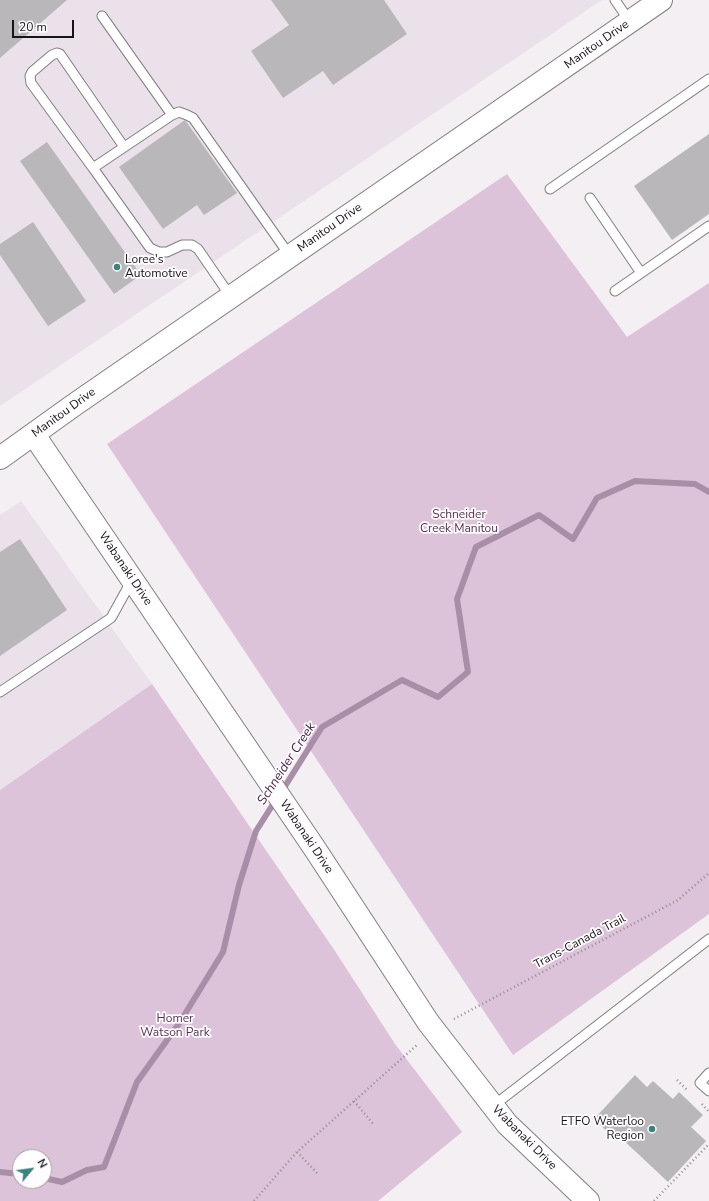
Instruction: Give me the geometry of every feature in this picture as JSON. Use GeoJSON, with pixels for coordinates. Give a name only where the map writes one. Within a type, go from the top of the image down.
{"type":"FeatureCollection","features":[{"type":"Feature","properties":{"kind":"street","name":"Manitou Drive"},"geometry":{"type":"LineString","coordinates":[[0,458],[74,405],[662,0]]}},
{"type":"Feature","properties":{"kind":"street","name":"Wabanaki Drive"},"geometry":{"type":"LineString","coordinates":[[34,435],[253,760],[315,849],[428,1022],[507,1124],[588,1201]]}},
{"type":"Feature","properties":{"kind":"lane"},"geometry":{"type":"LineString","coordinates":[[615,0],[630,22]]}},
{"type":"Feature","properties":{"kind":"lane"},"geometry":{"type":"LineString","coordinates":[[102,16],[172,115]]}},
{"type":"Feature","properties":{"kind":"lane"},"geometry":{"type":"LineString","coordinates":[[124,147],[60,54],[57,53],[52,56],[32,72],[30,76],[32,83],[150,248],[159,252],[167,252],[182,245],[192,245],[198,249],[231,297]]}},
{"type":"Feature","properties":{"kind":"lane"},"geometry":{"type":"LineString","coordinates":[[550,190],[709,79]]}},
{"type":"Feature","properties":{"kind":"lane"},"geometry":{"type":"LineString","coordinates":[[93,168],[172,115],[179,112],[193,118],[290,256]]}},
{"type":"Feature","properties":{"kind":"lane"},"geometry":{"type":"LineString","coordinates":[[590,198],[641,273]]}},
{"type":"Feature","properties":{"kind":"lane"},"geometry":{"type":"LineString","coordinates":[[615,291],[709,226]]}},
{"type":"Feature","properties":{"kind":"lane"},"geometry":{"type":"LineString","coordinates":[[0,692],[111,618],[132,580]]}},
{"type":"Feature","properties":{"kind":"lane"},"geometry":{"type":"LineString","coordinates":[[492,1106],[709,939]]}},
{"type":"Feature","properties":{"kind":"lane"},"geometry":{"type":"LineString","coordinates":[[709,1073],[700,1083],[709,1091]]}},
{"type":"Feature","properties":{"kind":"path","name":"Trans-Canada Trail"},"geometry":{"type":"LineString","coordinates":[[454,1019],[678,900],[709,873]]}},
{"type":"Feature","properties":{"kind":"path"},"geometry":{"type":"LineString","coordinates":[[254,1201],[297,1152],[417,1045]]}},
{"type":"Feature","properties":{"kind":"path"},"geometry":{"type":"LineString","coordinates":[[354,1101],[374,1125]]}},
{"type":"Feature","properties":{"kind":"path"},"geometry":{"type":"LineString","coordinates":[[654,1201],[709,1144]]}},
{"type":"Feature","properties":{"kind":"path"},"geometry":{"type":"LineString","coordinates":[[297,1152],[316,1173]]}},
{"type":"Feature","properties":{"kind":"shaded area"},"geometry":{"type":"Polygon","coordinates":[[[0,0],[602,0],[0,406],[0,0]]]}},
{"type":"Feature","properties":{"kind":"shaded area"},"geometry":{"type":"Polygon","coordinates":[[[21,501],[152,684],[0,790],[0,515],[21,501]]]}},
{"type":"Feature","properties":{"kind":"green space","name":"Schneider Creek Manitou"},"geometry":{"type":"Polygon","coordinates":[[[507,174],[627,337],[709,283],[709,914],[513,1055],[107,444],[507,174]]]}},
{"type":"Feature","properties":{"kind":"green space","name":"Homer Watson Park"},"geometry":{"type":"Polygon","coordinates":[[[152,684],[335,951],[395,1044],[462,1132],[378,1201],[0,1201],[0,790],[152,684]]]}},
{"type":"Feature","properties":{"kind":"building"},"geometry":{"type":"Polygon","coordinates":[[[0,0],[67,0],[0,58],[0,0]]]}},
{"type":"Feature","properties":{"kind":"building"},"geometry":{"type":"Polygon","coordinates":[[[271,0],[384,0],[407,34],[333,85],[323,71],[283,98],[251,51],[289,25],[271,0]]]}},
{"type":"Feature","properties":{"kind":"building"},"geometry":{"type":"Polygon","coordinates":[[[185,120],[237,193],[204,215],[197,205],[163,229],[119,167],[185,120]]]}},
{"type":"Feature","properties":{"kind":"building"},"geometry":{"type":"Polygon","coordinates":[[[709,134],[709,214],[672,240],[634,186],[709,134]]]}},
{"type":"Feature","properties":{"kind":"building"},"geometry":{"type":"Polygon","coordinates":[[[47,142],[141,275],[114,294],[20,161],[47,142]]]}},
{"type":"Feature","properties":{"kind":"building"},"geometry":{"type":"Polygon","coordinates":[[[33,222],[86,301],[48,326],[0,255],[0,244],[33,222]]]}},
{"type":"Feature","properties":{"kind":"building"},"geometry":{"type":"Polygon","coordinates":[[[20,539],[67,610],[0,656],[0,552],[20,539]]]}},
{"type":"Feature","properties":{"kind":"building"},"geometry":{"type":"Polygon","coordinates":[[[635,1075],[647,1087],[653,1081],[673,1099],[679,1092],[703,1115],[691,1127],[706,1141],[668,1182],[620,1137],[617,1141],[594,1119],[635,1075]]]}},
{"type":"Feature","properties":{"kind":"waterway","name":"Schneider Creek"},"geometry":{"type":"LineString","coordinates":[[282,791],[322,727],[402,680],[438,697],[468,672],[457,599],[476,547],[539,515],[573,539],[597,498],[635,481],[695,484],[709,492]]}},
{"type":"Feature","properties":{"kind":"waterway","name":"Schneider Creek"},"geometry":{"type":"LineString","coordinates":[[52,1180],[62,1182],[87,1170],[104,1167],[137,1082],[180,1022],[223,952],[239,885],[256,831],[277,798]]}},
{"type":"Feature","properties":{"kind":"waterway","name":"Schneider Creek"},"geometry":{"type":"LineString","coordinates":[[0,1172],[12,1173]]}},
{"type":"Feature","properties":{"kind":"place","name":"Loree's Automotive"},"geometry":{"type":"Point","coordinates":[117,267]}},
{"type":"Feature","properties":{"kind":"place","name":"ETFO Waterloo Region"},"geometry":{"type":"Point","coordinates":[652,1129]}}]}
